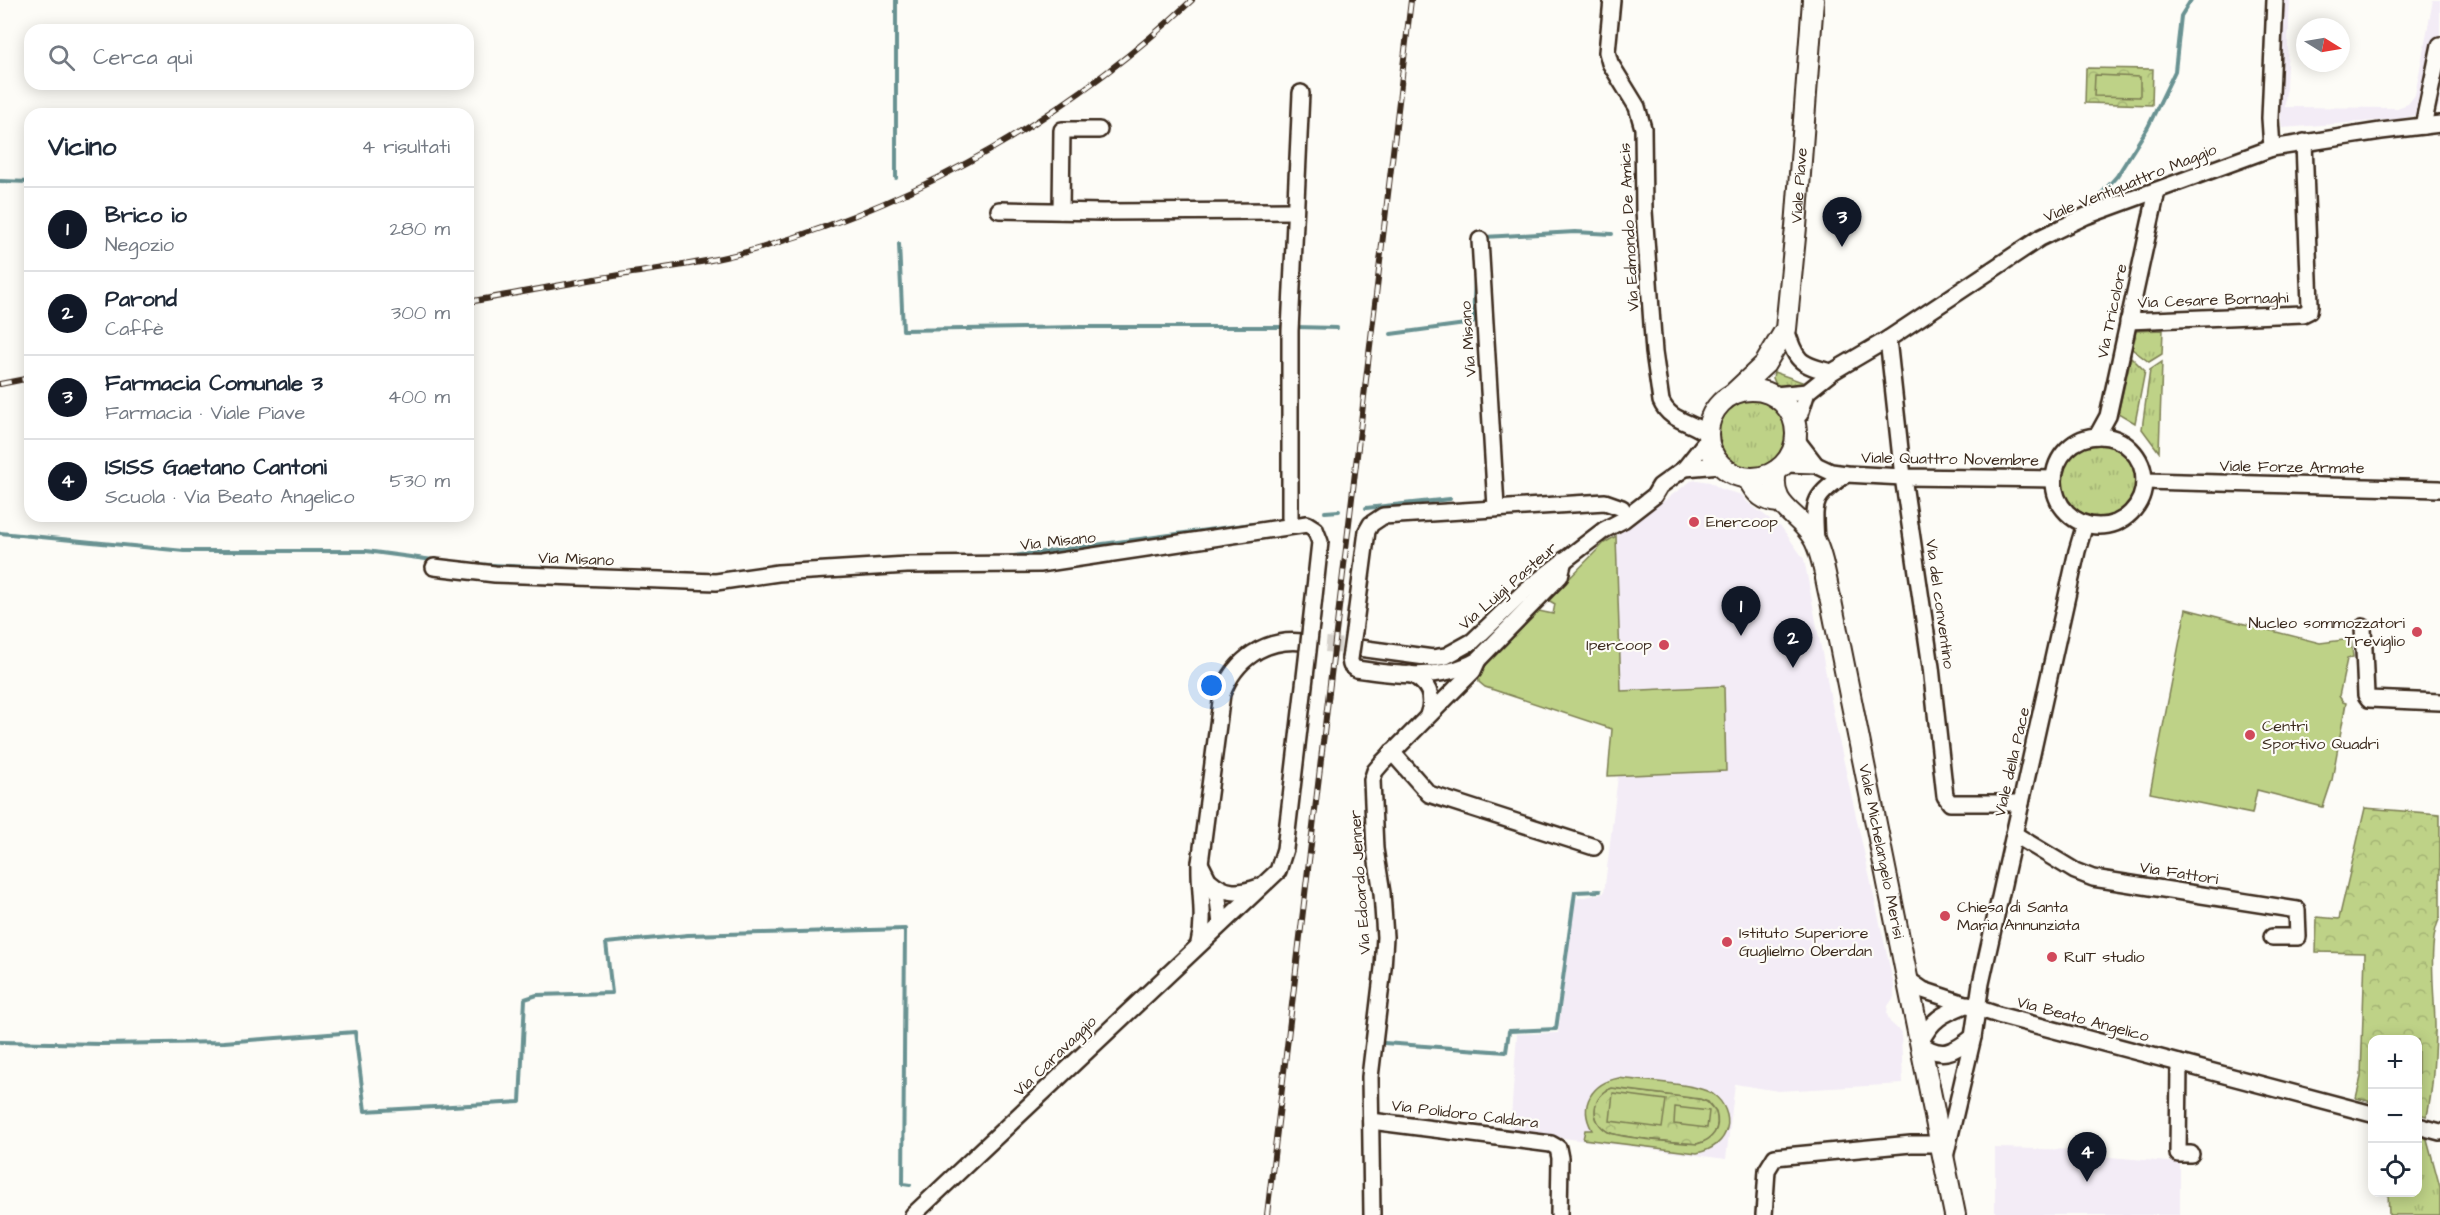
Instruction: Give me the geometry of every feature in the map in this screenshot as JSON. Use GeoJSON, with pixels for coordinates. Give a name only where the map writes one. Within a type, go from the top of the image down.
{"type":"FeatureCollection","features":[{"type":"Feature","properties":{"kind":"main road","name":"Viale Piave"},"geometry":{"type":"LineString","coordinates":[[1735,392],[1766,364],[1786,329],[1813,0]]}},
{"type":"Feature","properties":{"kind":"main road","name":"Viale Piave"},"geometry":{"type":"LineString","coordinates":[[1766,364],[1770,393]]}},
{"type":"Feature","properties":{"kind":"main road"},"geometry":{"type":"LineString","coordinates":[[1745,389],[1770,393],[1783,402],[1794,419],[1796,439],[1790,456],[1780,468],[1767,476],[1748,478],[1733,474],[1720,465],[1710,448],[1707,436],[1708,423],[1718,405],[1735,392],[1745,389]]}},
{"type":"Feature","properties":{"kind":"main road"},"geometry":{"type":"LineString","coordinates":[[1779,502],[1773,489],[1780,468]]}},
{"type":"Feature","properties":{"kind":"main road","name":"Viale Michelangelo Merisi"},"geometry":{"type":"LineString","coordinates":[[1748,478],[1753,490],[1768,502],[1779,502],[1805,526],[1816,542],[1831,602],[1955,1215]]}},
{"type":"Feature","properties":{"kind":"street","name":"Via Edmondo De Amicis"},"geometry":{"type":"LineString","coordinates":[[1612,0],[1607,52],[1610,63],[1637,108],[1643,128],[1644,211],[1654,352],[1661,401],[1664,408],[1677,420],[1700,428],[1707,436]]}},
{"type":"Feature","properties":{"kind":"street"},"geometry":{"type":"LineString","coordinates":[[2272,148],[2270,118],[2275,0]]}},
{"type":"Feature","properties":{"kind":"street"},"geometry":{"type":"LineString","coordinates":[[2423,126],[2440,45]]}},
{"type":"Feature","properties":{"kind":"street"},"geometry":{"type":"LineString","coordinates":[[1290,518],[1290,328],[1301,93]]}},
{"type":"Feature","properties":{"kind":"street","name":"Viale Ventiquattro Maggio"},"geometry":{"type":"LineString","coordinates":[[1794,419],[1800,414],[1807,392],[1832,372],[1888,339],[2040,238],[2086,216],[2272,148],[2440,124]]}},
{"type":"Feature","properties":{"kind":"street"},"geometry":{"type":"LineString","coordinates":[[1061,211],[1062,130],[1099,129]]}},
{"type":"Feature","properties":{"kind":"street","name":"Via Cesare Bornaghi"},"geometry":{"type":"LineString","coordinates":[[2128,321],[2303,314],[2308,311],[2310,305],[2304,142]]}},
{"type":"Feature","properties":{"kind":"street","name":"Via Tricolore"},"geometry":{"type":"LineString","coordinates":[[2097,436],[2108,416],[2157,191]]}},
{"type":"Feature","properties":{"kind":"street"},"geometry":{"type":"LineString","coordinates":[[999,210],[1294,211]]}},
{"type":"Feature","properties":{"kind":"street","name":"Via Misano"},"geometry":{"type":"LineString","coordinates":[[1480,240],[1496,507]]}},
{"type":"Feature","properties":{"kind":"street"},"geometry":{"type":"LineString","coordinates":[[1786,329],[1794,355],[1800,361],[1809,367],[1832,372]]}},
{"type":"Feature","properties":{"kind":"street","name":"Via del conventino"},"geometry":{"type":"LineString","coordinates":[[1888,339],[1903,477],[1931,667],[1946,800],[1956,803],[2021,803]]}},
{"type":"Feature","properties":{"kind":"street"},"geometry":{"type":"LineString","coordinates":[[1770,393],[1807,392]]}},
{"type":"Feature","properties":{"kind":"street","name":"Via Luigi Pasteur"},"geometry":{"type":"LineString","coordinates":[[1354,654],[1433,658],[1446,656],[1473,641],[1510,604],[1564,560],[1652,498],[1660,486],[1685,468],[1707,436]]}},
{"type":"Feature","properties":{"kind":"street"},"geometry":{"type":"LineString","coordinates":[[2097,436],[2112,438],[2130,448],[2141,465],[2144,481],[2139,501],[2126,517],[2107,525],[2085,524],[2069,516],[2056,497],[2054,479],[2058,462],[2068,448],[2084,439],[2097,436]]}},
{"type":"Feature","properties":{"kind":"street"},"geometry":{"type":"LineString","coordinates":[[1796,439],[1816,465],[1831,472],[1846,474]]}},
{"type":"Feature","properties":{"kind":"street"},"geometry":{"type":"LineString","coordinates":[[1685,468],[1720,465]]}},
{"type":"Feature","properties":{"kind":"street"},"geometry":{"type":"LineString","coordinates":[[1780,468],[1816,465]]}},
{"type":"Feature","properties":{"kind":"street"},"geometry":{"type":"LineString","coordinates":[[1816,542],[1815,504],[1826,488],[1846,474]]}},
{"type":"Feature","properties":{"kind":"street","name":"Viale Quattro Novembre"},"geometry":{"type":"LineString","coordinates":[[1846,474],[2054,479]]}},
{"type":"Feature","properties":{"kind":"street","name":"Viale Forze Armate"},"geometry":{"type":"LineString","coordinates":[[2144,481],[2440,489]]}},
{"type":"Feature","properties":{"kind":"street","name":"Via Luigi Pasteur"},"geometry":{"type":"LineString","coordinates":[[1604,530],[1606,522],[1622,508],[1651,487],[1660,486]]}},
{"type":"Feature","properties":{"kind":"street"},"geometry":{"type":"LineString","coordinates":[[1478,660],[1452,671],[1410,674],[1356,669],[1351,665],[1367,531],[1376,519],[1390,514],[1605,502],[1622,508]]}},
{"type":"Feature","properties":{"kind":"street","name":"Via Misano"},"geometry":{"type":"LineString","coordinates":[[434,567],[495,574],[716,582],[778,573],[907,565],[1040,564],[1307,524],[1315,529],[1320,542],[1311,624],[1305,647],[1283,860],[1271,879],[1221,924]]}},
{"type":"Feature","properties":{"kind":"street","name":"Viale della Pace"},"geometry":{"type":"LineString","coordinates":[[1942,1152],[1973,1037],[1973,1006],[2085,524]]}},
{"type":"Feature","properties":{"kind":"street","name":"Via Edoardo Jenner"},"geometry":{"type":"LineString","coordinates":[[1372,1215],[1370,1077],[1383,968],[1384,937],[1382,893],[1375,849],[1372,780],[1375,771],[1392,752],[1473,671],[1478,660],[1560,576],[1564,560]]}},
{"type":"Feature","properties":{"kind":"street"},"geometry":{"type":"LineString","coordinates":[[2363,627],[2366,695],[2369,699],[2440,702]]}},
{"type":"Feature","properties":{"kind":"street"},"geometry":{"type":"LineString","coordinates":[[1199,945],[1204,926],[1199,885],[1200,863],[1220,704],[1226,685],[1238,667],[1254,652],[1275,642],[1305,647]]}},
{"type":"Feature","properties":{"kind":"street"},"geometry":{"type":"LineString","coordinates":[[1410,674],[1418,677],[1429,690],[1431,707],[1428,715]]}},
{"type":"Feature","properties":{"kind":"street"},"geometry":{"type":"LineString","coordinates":[[1392,752],[1429,794],[1594,846]]}},
{"type":"Feature","properties":{"kind":"street","name":"Via Fattori"},"geometry":{"type":"LineString","coordinates":[[2014,834],[2075,871],[2092,878],[2297,910],[2298,937],[2272,937]]}},
{"type":"Feature","properties":{"kind":"street"},"geometry":{"type":"LineString","coordinates":[[1200,863],[1218,899],[1221,924]]}},
{"type":"Feature","properties":{"kind":"street"},"geometry":{"type":"LineString","coordinates":[[1210,881],[1226,892],[1236,893],[1262,886]]}},
{"type":"Feature","properties":{"kind":"street"},"geometry":{"type":"LineString","coordinates":[[1203,906],[1213,919],[1221,924]]}},
{"type":"Feature","properties":{"kind":"street","name":"Via Caravaggio"},"geometry":{"type":"LineString","coordinates":[[913,1215],[1221,924]]}},
{"type":"Feature","properties":{"kind":"street"},"geometry":{"type":"LineString","coordinates":[[1907,979],[1923,990],[1973,1006]]}},
{"type":"Feature","properties":{"kind":"street"},"geometry":{"type":"LineString","coordinates":[[1973,1006],[1939,1017],[1928,1028],[1920,1043],[1930,1052],[1948,1053],[1961,1047],[1973,1037]]}},
{"type":"Feature","properties":{"kind":"street","name":"Via Beato Angelico"},"geometry":{"type":"LineString","coordinates":[[1973,1006],[2368,1113]]}},
{"type":"Feature","properties":{"kind":"street"},"geometry":{"type":"LineString","coordinates":[[2179,1063],[2178,1154],[2191,1154]]}},
{"type":"Feature","properties":{"kind":"street","name":"Via Polidoro Caldara"},"geometry":{"type":"LineString","coordinates":[[1371,1120],[1551,1143],[1558,1148],[1560,1158],[1559,1215]]}},
{"type":"Feature","properties":{"kind":"street"},"geometry":{"type":"LineString","coordinates":[[2422,1127],[2440,1132]]}},
{"type":"Feature","properties":{"kind":"street"},"geometry":{"type":"LineString","coordinates":[[1764,1215],[1767,1170],[1775,1157],[1911,1144],[1942,1152]]}},
{"type":"Feature","properties":{"kind":"shaded area"},"geometry":{"type":"Polygon","coordinates":[[[2266,0],[2290,0],[2285,107],[2397,108],[2408,104],[2415,95],[2433,0],[2440,0],[2438,109],[2401,119],[2282,128],[2280,110],[2262,108],[2266,0]]]}},
{"type":"Feature","properties":{"kind":"shaded area","name":"Istituto Superiore Guglielmo Oberdan"},"geometry":{"type":"Polygon","coordinates":[[[1691,481],[1710,482],[1721,489],[1742,495],[1747,502],[1782,528],[1804,559],[1837,731],[1894,986],[1894,997],[1888,1006],[1887,1014],[1890,1022],[1901,1032],[1903,1084],[1778,1091],[1735,1084],[1726,1159],[1510,1131],[1517,1034],[1558,1033],[1575,899],[1604,893],[1618,776],[1726,771],[1723,686],[1621,691],[1616,536],[1691,481]]]}},
{"type":"Feature","properties":{"kind":"shaded area"},"geometry":{"type":"Polygon","coordinates":[[[1995,1148],[2087,1150],[2087,1155],[2180,1163],[2180,1215],[1995,1215],[1995,1148]]]}},
{"type":"Feature","properties":{"kind":"green space"},"geometry":{"type":"Polygon","coordinates":[[[2086,68],[2153,69],[2152,105],[2085,103],[2086,68]]]}},
{"type":"Feature","properties":{"kind":"green space"},"geometry":{"type":"Polygon","coordinates":[[[2095,75],[2140,77],[2140,97],[2094,96],[2095,75]]]}},
{"type":"Feature","properties":{"kind":"green space"},"geometry":{"type":"Polygon","coordinates":[[[2163,330],[2162,354],[2149,362],[2132,349],[2136,331],[2163,330]]]}},
{"type":"Feature","properties":{"kind":"green space"},"geometry":{"type":"Polygon","coordinates":[[[2131,357],[2145,371],[2135,423],[2118,413],[2131,357]]]}},
{"type":"Feature","properties":{"kind":"green space"},"geometry":{"type":"Polygon","coordinates":[[[2162,362],[2159,452],[2142,429],[2150,370],[2162,362]]]}},
{"type":"Feature","properties":{"kind":"green space"},"geometry":{"type":"Polygon","coordinates":[[[1774,372],[1805,383],[1792,389],[1777,387],[1773,378],[1774,372]]]}},
{"type":"Feature","properties":{"kind":"green space"},"geometry":{"type":"Polygon","coordinates":[[[1752,398],[1766,401],[1778,408],[1785,420],[1788,434],[1785,448],[1778,460],[1766,467],[1752,470],[1738,467],[1726,460],[1719,448],[1716,434],[1719,420],[1726,408],[1738,401],[1752,398]]]}},
{"type":"Feature","properties":{"kind":"green space"},"geometry":{"type":"Polygon","coordinates":[[[2098,444],[2112,447],[2124,455],[2132,467],[2135,481],[2132,495],[2124,507],[2112,515],[2098,518],[2084,515],[2072,507],[2064,495],[2061,481],[2064,467],[2072,455],[2084,447],[2098,444]]]}},
{"type":"Feature","properties":{"kind":"green space"},"geometry":{"type":"Polygon","coordinates":[[[1616,536],[1621,691],[1724,686],[1726,771],[1608,776],[1612,729],[1485,687],[1479,682],[1478,673],[1539,611],[1553,614],[1555,604],[1548,600],[1604,543],[1616,536]]]}},
{"type":"Feature","properties":{"kind":"green space","name":"Centri Sportivo Quadri"},"geometry":{"type":"Polygon","coordinates":[[[2186,609],[2320,643],[2351,639],[2353,657],[2347,659],[2339,696],[2346,703],[2332,780],[2323,807],[2257,790],[2252,814],[2150,793],[2186,609]]]}},
{"type":"Feature","properties":{"kind":"green space"},"geometry":{"type":"Polygon","coordinates":[[[2365,808],[2440,814],[2440,918],[2433,942],[2434,1054],[2427,1116],[2422,1115],[2422,1035],[2368,1035],[2368,1101],[2356,1098],[2361,1077],[2365,953],[2316,952],[2317,917],[2339,919],[2365,808]]]}},
{"type":"Feature","properties":{"kind":"green space"},"geometry":{"type":"Polygon","coordinates":[[[1619,1078],[1683,1085],[1714,1095],[1721,1102],[1728,1119],[1723,1138],[1716,1145],[1697,1153],[1583,1139],[1585,1130],[1592,1130],[1587,1112],[1590,1097],[1601,1085],[1619,1078]],[[1612,1088],[1598,1099],[1595,1116],[1602,1128],[1615,1134],[1697,1144],[1711,1137],[1717,1124],[1716,1112],[1708,1102],[1700,1099],[1612,1088]]]}},
{"type":"Feature","properties":{"kind":"green space"},"geometry":{"type":"Polygon","coordinates":[[[1612,1088],[1700,1099],[1707,1102],[1716,1112],[1716,1129],[1711,1137],[1697,1144],[1637,1138],[1608,1132],[1598,1122],[1595,1108],[1600,1095],[1612,1088]]]}},
{"type":"Feature","properties":{"kind":"green space"},"geometry":{"type":"Polygon","coordinates":[[[1613,1093],[1666,1100],[1662,1128],[1610,1121],[1613,1093]]]}},
{"type":"Feature","properties":{"kind":"green space"},"geometry":{"type":"Polygon","coordinates":[[[1675,1107],[1709,1111],[1707,1128],[1674,1124],[1675,1107]]]}},
{"type":"Feature","properties":{"kind":"green space"},"geometry":{"type":"Polygon","coordinates":[[[2422,1137],[2427,1139],[2440,1187],[2440,1215],[2389,1215],[2388,1197],[2422,1197],[2422,1137]]]}},
{"type":"Feature","properties":{"kind":"waterway"},"geometry":{"type":"LineString","coordinates":[[896,0],[896,178]]}},
{"type":"Feature","properties":{"kind":"waterway"},"geometry":{"type":"LineString","coordinates":[[2102,193],[2117,176],[2148,127],[2175,71],[2181,16],[2191,0]]}},
{"type":"Feature","properties":{"kind":"waterway"},"geometry":{"type":"LineString","coordinates":[[0,181],[24,182]]}},
{"type":"Feature","properties":{"kind":"waterway"},"geometry":{"type":"LineString","coordinates":[[1484,237],[1575,232],[1612,234]]}},
{"type":"Feature","properties":{"kind":"waterway"},"geometry":{"type":"LineString","coordinates":[[899,244],[903,330],[1288,327]]}},
{"type":"Feature","properties":{"kind":"waterway"},"geometry":{"type":"LineString","coordinates":[[1391,334],[1473,323],[1475,276]]}},
{"type":"Feature","properties":{"kind":"waterway"},"geometry":{"type":"LineString","coordinates":[[1295,327],[1337,328]]}},
{"type":"Feature","properties":{"kind":"waterway"},"geometry":{"type":"LineString","coordinates":[[1366,508],[1450,499]]}},
{"type":"Feature","properties":{"kind":"waterway"},"geometry":{"type":"LineString","coordinates":[[1325,512],[1339,511]]}},
{"type":"Feature","properties":{"kind":"waterway"},"geometry":{"type":"LineString","coordinates":[[1006,557],[1252,524]]}},
{"type":"Feature","properties":{"kind":"waterway"},"geometry":{"type":"LineString","coordinates":[[0,533],[184,551],[366,551],[433,560]]}},
{"type":"Feature","properties":{"kind":"waterway"},"geometry":{"type":"LineString","coordinates":[[922,558],[939,557]]}},
{"type":"Feature","properties":{"kind":"waterway"},"geometry":{"type":"LineString","coordinates":[[471,564],[568,569]]}},
{"type":"Feature","properties":{"kind":"waterway"},"geometry":{"type":"LineString","coordinates":[[1384,1043],[1506,1052],[1509,1031],[1556,1029],[1575,892],[1600,891]]}},
{"type":"Feature","properties":{"kind":"waterway"},"geometry":{"type":"LineString","coordinates":[[0,1042],[101,1044],[224,1042],[355,1032],[365,1111],[520,1102],[525,999],[537,995],[612,993],[606,943],[688,935],[905,929],[903,1184],[910,1185]]}},
{"type":"Feature","properties":{"kind":"tunnel"},"geometry":{"type":"LineString","coordinates":[[1303,642],[1359,648]]}},
{"type":"Feature","properties":{"kind":"railway"},"geometry":{"type":"LineString","coordinates":[[474,301],[731,256],[826,226],[883,203],[994,148],[1046,115],[1097,80],[1192,0]]}},
{"type":"Feature","properties":{"kind":"railway"},"geometry":{"type":"LineString","coordinates":[[1267,1215],[1411,0]]}},
{"type":"Feature","properties":{"kind":"railway"},"geometry":{"type":"LineString","coordinates":[[0,384],[24,379]]}},
{"type":"Feature","properties":{"kind":"place","name":"Farmacia Comunale 3"},"geometry":{"type":"Point","coordinates":[1842,247]}},
{"type":"Feature","properties":{"kind":"place","name":"Enercoop"},"geometry":{"type":"Point","coordinates":[1694,522]}},
{"type":"Feature","properties":{"kind":"place","name":"Nucleo sommozzatori Treviglio"},"geometry":{"type":"Point","coordinates":[2417,632]}},
{"type":"Feature","properties":{"kind":"place","name":"Brico io"},"geometry":{"type":"Point","coordinates":[1741,636]}},
{"type":"Feature","properties":{"kind":"place","name":"Ipercoop"},"geometry":{"type":"Point","coordinates":[1664,645]}},
{"type":"Feature","properties":{"kind":"place","name":"Parond"},"geometry":{"type":"Point","coordinates":[1793,668]}},
{"type":"Feature","properties":{"kind":"place","name":"Centri Sportivo Quadri"},"geometry":{"type":"Point","coordinates":[2250,735]}},
{"type":"Feature","properties":{"kind":"place","name":"Chiesa di Santa Maria Annunziata"},"geometry":{"type":"Point","coordinates":[1945,916]}},
{"type":"Feature","properties":{"kind":"place","name":"Istituto Superiore Guglielmo Oberdan"},"geometry":{"type":"Point","coordinates":[1727,942]}},
{"type":"Feature","properties":{"kind":"place","name":"RuIT studio"},"geometry":{"type":"Point","coordinates":[2052,957]}},
{"type":"Feature","properties":{"kind":"place","name":"ISISS Gaetano Cantoni"},"geometry":{"type":"Point","coordinates":[2087,1182]}}]}
